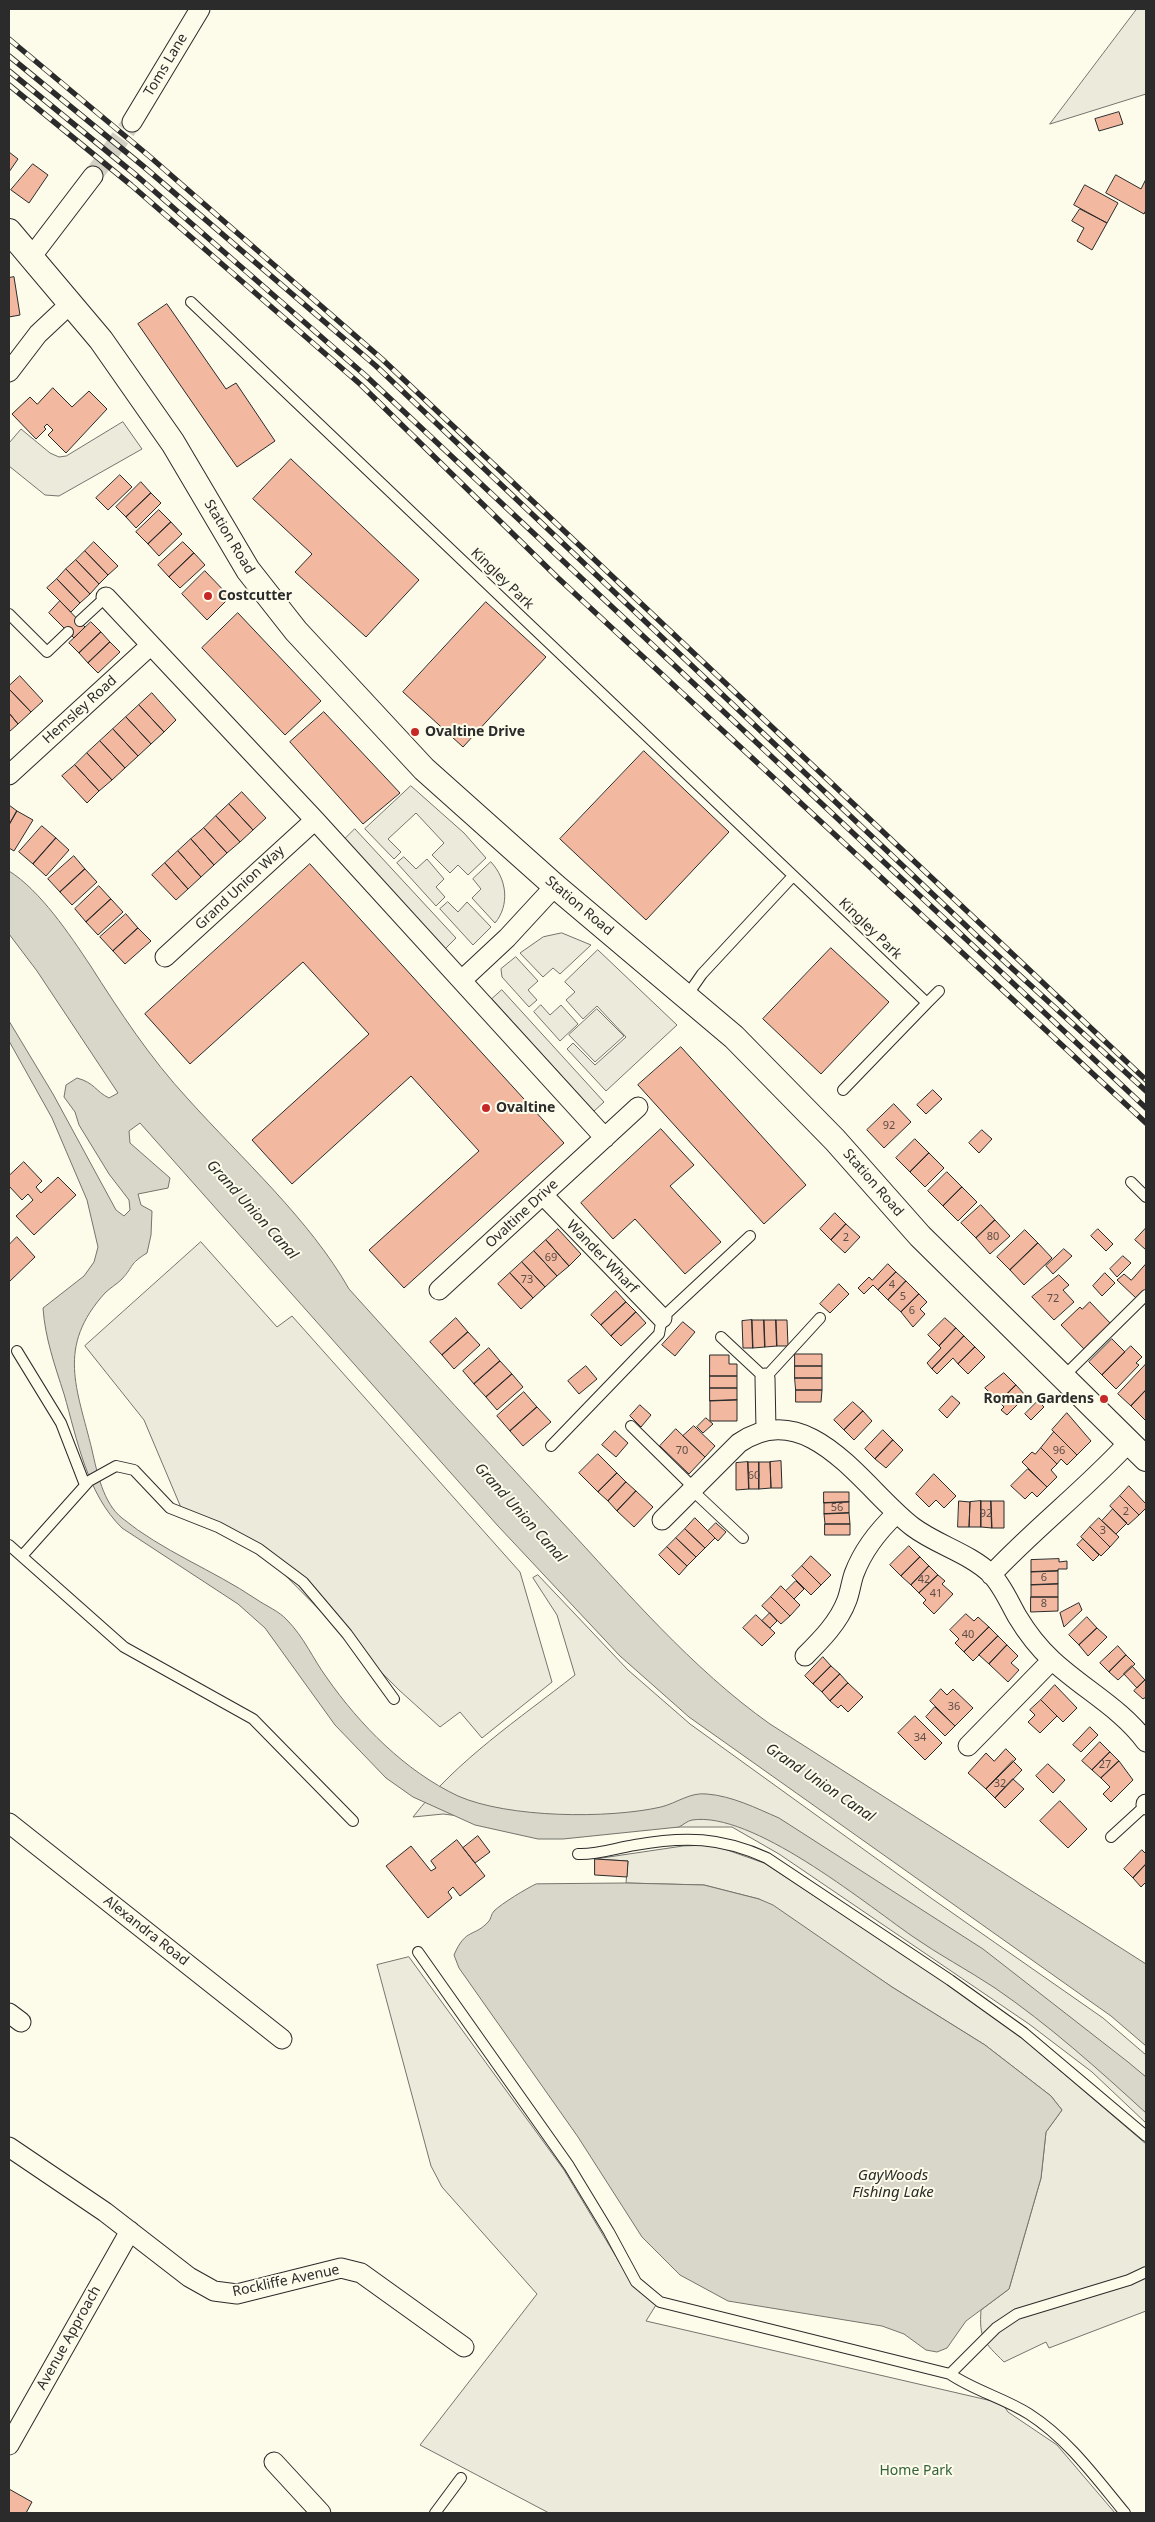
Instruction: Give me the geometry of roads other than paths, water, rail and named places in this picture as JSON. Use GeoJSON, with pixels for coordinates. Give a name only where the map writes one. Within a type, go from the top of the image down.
{"type":"FeatureCollection","features":[{"type":"Feature","properties":{"kind":"street","name":"Toms Lane"},"geometry":{"type":"LineString","coordinates":[[132,122],[200,9]]}},
{"type":"Feature","properties":{"kind":"street"},"geometry":{"type":"LineString","coordinates":[[32,256],[93,176]]}},
{"type":"Feature","properties":{"kind":"street","name":"Station Road"},"geometry":{"type":"LineString","coordinates":[[9,231],[101,340],[173,443],[248,570],[296,631],[424,769],[555,886],[734,1037],[786,1088],[920,1236],[1141,1450]]}},
{"type":"Feature","properties":{"kind":"street"},"geometry":{"type":"LineString","coordinates":[[9,372],[38,334],[70,304]]}},
{"type":"Feature","properties":{"kind":"street"},"geometry":{"type":"LineString","coordinates":[[106,596],[315,820],[605,1138]]}},
{"type":"Feature","properties":{"kind":"street","name":"Hemsley Road"},"geometry":{"type":"LineString","coordinates":[[9,775],[151,644]]}},
{"type":"Feature","properties":{"kind":"street","name":"Grand Union Way"},"geometry":{"type":"LineString","coordinates":[[165,957],[315,820]]}},
{"type":"Feature","properties":{"kind":"street"},"geometry":{"type":"LineString","coordinates":[[462,980],[507,938],[555,886]]}},
{"type":"Feature","properties":{"kind":"street","name":"Ovaltine Drive"},"geometry":{"type":"LineString","coordinates":[[438,1290],[638,1107]]}},
{"type":"Feature","properties":{"kind":"street","name":"Wander Wharf"},"geometry":{"type":"LineString","coordinates":[[543,1195],[662,1318]]}},
{"type":"Feature","properties":{"kind":"street"},"geometry":{"type":"LineString","coordinates":[[765,1378],[766,1430]]}},
{"type":"Feature","properties":{"kind":"street"},"geometry":{"type":"LineString","coordinates":[[662,1520],[739,1443],[753,1433],[766,1430],[808,1436],[831,1449],[896,1514],[919,1532],[977,1563],[991,1574],[1018,1618],[1052,1660],[1106,1702],[1146,1742]]}},
{"type":"Feature","properties":{"kind":"street"},"geometry":{"type":"LineString","coordinates":[[991,1574],[1067,1504],[1141,1450]]}},
{"type":"Feature","properties":{"kind":"street"},"geometry":{"type":"LineString","coordinates":[[806,1656],[836,1622],[847,1601],[854,1576],[864,1552],[883,1527],[896,1514]]}},
{"type":"Feature","properties":{"kind":"street"},"geometry":{"type":"LineString","coordinates":[[968,1746],[1052,1660]]}},
{"type":"Feature","properties":{"kind":"street","name":"Alexandra Road"},"geometry":{"type":"LineString","coordinates":[[9,1824],[282,2039]]}},
{"type":"Feature","properties":{"kind":"street","name":"Rockliffe Avenue"},"geometry":{"type":"LineString","coordinates":[[9,2147],[130,2232],[189,2277],[214,2291],[237,2294],[341,2268],[352,2269],[361,2273],[464,2347]]}},
{"type":"Feature","properties":{"kind":"street","name":"Avenue Approach"},"geometry":{"type":"LineString","coordinates":[[9,2445],[130,2232]]}},
{"type":"Feature","properties":{"kind":"street"},"geometry":{"type":"LineString","coordinates":[[274,2462],[321,2513]]}},
{"type":"Feature","properties":{"kind":"lane","name":"Kingley Park"},"geometry":{"type":"LineString","coordinates":[[192,302],[927,1003]]}},
{"type":"Feature","properties":{"kind":"lane"},"geometry":{"type":"LineString","coordinates":[[80,621],[106,596]]}},
{"type":"Feature","properties":{"kind":"lane"},"geometry":{"type":"LineString","coordinates":[[9,614],[47,652],[68,632]]}},
{"type":"Feature","properties":{"kind":"lane"},"geometry":{"type":"LineString","coordinates":[[686,996],[702,974],[794,876]]}},
{"type":"Feature","properties":{"kind":"lane"},"geometry":{"type":"LineString","coordinates":[[842,1090],[939,991]]}},
{"type":"Feature","properties":{"kind":"lane"},"geometry":{"type":"LineString","coordinates":[[1131,1182],[1146,1197]]}},
{"type":"Feature","properties":{"kind":"lane"},"geometry":{"type":"LineString","coordinates":[[551,1446],[658,1334],[662,1318],[750,1236]]}},
{"type":"Feature","properties":{"kind":"lane"},"geometry":{"type":"LineString","coordinates":[[1064,1376],[1146,1295]]}},
{"type":"Feature","properties":{"kind":"lane"},"geometry":{"type":"LineString","coordinates":[[721,1337],[765,1378],[820,1318]]}},
{"type":"Feature","properties":{"kind":"lane"},"geometry":{"type":"LineString","coordinates":[[17,1351],[61,1424],[87,1483]]}},
{"type":"Feature","properties":{"kind":"lane"},"geometry":{"type":"LineString","coordinates":[[631,1426],[743,1538]]}},
{"type":"Feature","properties":{"kind":"lane"},"geometry":{"type":"LineString","coordinates":[[22,1556],[87,1483],[116,1466],[134,1470],[170,1508],[233,1535],[259,1549],[290,1571],[317,1596],[394,1699]]}},
{"type":"Feature","properties":{"kind":"lane"},"geometry":{"type":"LineString","coordinates":[[9,1545],[124,1647],[253,1719],[353,1820]]}},
{"type":"Feature","properties":{"kind":"lane"},"geometry":{"type":"LineString","coordinates":[[1111,1838],[1146,1804]]}},
{"type":"Feature","properties":{"kind":"lane"},"geometry":{"type":"LineString","coordinates":[[578,1854],[587,1854],[637,1844],[684,1840],[717,1840],[742,1846],[767,1858],[950,1980],[1024,2033],[1146,2136]]}},
{"type":"Feature","properties":{"kind":"lane"},"geometry":{"type":"LineString","coordinates":[[418,1952],[564,2159],[609,2232],[636,2282],[660,2302],[950,2374],[962,2382],[999,2397],[1030,2415],[1063,2441],[1125,2513]]}},
{"type":"Feature","properties":{"kind":"lane"},"geometry":{"type":"LineString","coordinates":[[950,2374],[996,2328],[1017,2314],[1130,2280],[1146,2272]]}},
{"type":"Feature","properties":{"kind":"lane"},"geometry":{"type":"LineString","coordinates":[[435,2513],[461,2478]]}},
{"type":"Feature","properties":{"kind":"water","name":"Grand Union Canal"},"geometry":{"type":"Polygon","coordinates":[[[9,871],[32,889],[54,914],[136,1034],[161,1067],[188,1099],[295,1214],[333,1263],[349,1289],[610,1575],[661,1628],[713,1679],[770,1724],[1146,1964],[1146,2046],[1111,2016],[689,1717],[620,1656],[498,1526],[140,1123],[129,1131],[130,1143],[170,1178],[168,1188],[138,1194],[141,1205],[152,1211],[151,1235],[147,1253],[137,1260],[126,1275],[105,1293],[90,1313],[80,1332],[75,1350],[74,1368],[77,1387],[96,1468],[105,1496],[115,1512],[137,1530],[240,1589],[284,1617],[354,1713],[402,1760],[439,1786],[458,1796],[479,1803],[503,1809],[530,1812],[587,1815],[639,1811],[661,1807],[689,1796],[701,1794],[716,1795],[735,1800],[779,1818],[983,1949],[1128,2062],[1146,2077],[1146,2113],[1054,2032],[1015,2002],[922,1943],[806,1861],[745,1829],[717,1821],[692,1820],[679,1827],[563,1839],[538,1839],[475,1825],[413,1797],[386,1778],[335,1725],[265,1628],[238,1604],[122,1528],[100,1499],[85,1465],[51,1352],[43,1308],[84,1276],[94,1262],[98,1247],[87,1200],[52,1118],[9,1041],[9,1021],[53,1094],[116,1210],[124,1216],[130,1210],[129,1200],[109,1174],[79,1125],[75,1112],[64,1097],[66,1085],[77,1078],[88,1082],[109,1098],[118,1093],[37,971],[9,934],[9,871]]]}},
{"type":"Feature","properties":{"kind":"water","name":"GayWoods Fishing Lake"},"geometry":{"type":"Polygon","coordinates":[[[626,1883],[704,1885],[759,1899],[773,1905],[892,1987],[985,2045],[1051,2096],[1062,2110],[1046,2132],[1041,2178],[1009,2289],[966,2321],[947,2348],[937,2352],[926,2350],[904,2334],[882,2326],[728,2301],[680,2275],[642,2237],[578,2137],[459,1968],[454,1955],[462,1940],[484,1926],[497,1908],[536,1884],[626,1883]]]}},
{"type":"Feature","properties":{"kind":"tunnel"},"geometry":{"type":"LineString","coordinates":[[93,176],[132,122]]}},
{"type":"Feature","properties":{"kind":"railway"},"geometry":{"type":"LineString","coordinates":[[9,39],[149,156],[382,359],[1146,1080]]}},
{"type":"Feature","properties":{"kind":"railway"},"geometry":{"type":"LineString","coordinates":[[9,56],[143,166],[376,366],[980,939],[1146,1091]]}},
{"type":"Feature","properties":{"kind":"railway"},"geometry":{"type":"LineString","coordinates":[[9,71],[137,176],[366,376],[1146,1108]]}},
{"type":"Feature","properties":{"kind":"railway"},"geometry":{"type":"LineString","coordinates":[[9,85],[131,185],[360,384],[558,578],[1146,1123]]}},
{"type":"Feature","properties":{"kind":"place","name":"Costcutter"},"geometry":{"type":"Point","coordinates":[208,596]}},
{"type":"Feature","properties":{"kind":"place","name":"Ovaltine Drive"},"geometry":{"type":"Point","coordinates":[415,732]}},
{"type":"Feature","properties":{"kind":"place","name":"Ovaltine"},"geometry":{"type":"Point","coordinates":[486,1108]}},
{"type":"Feature","properties":{"kind":"place","name":"Roman Gardens"},"geometry":{"type":"Point","coordinates":[1104,1399]}},
{"type":"Feature","properties":{"kind":"park label","name":"Home Park"},"geometry":{"type":"Point","coordinates":[916,2471]}}]}
